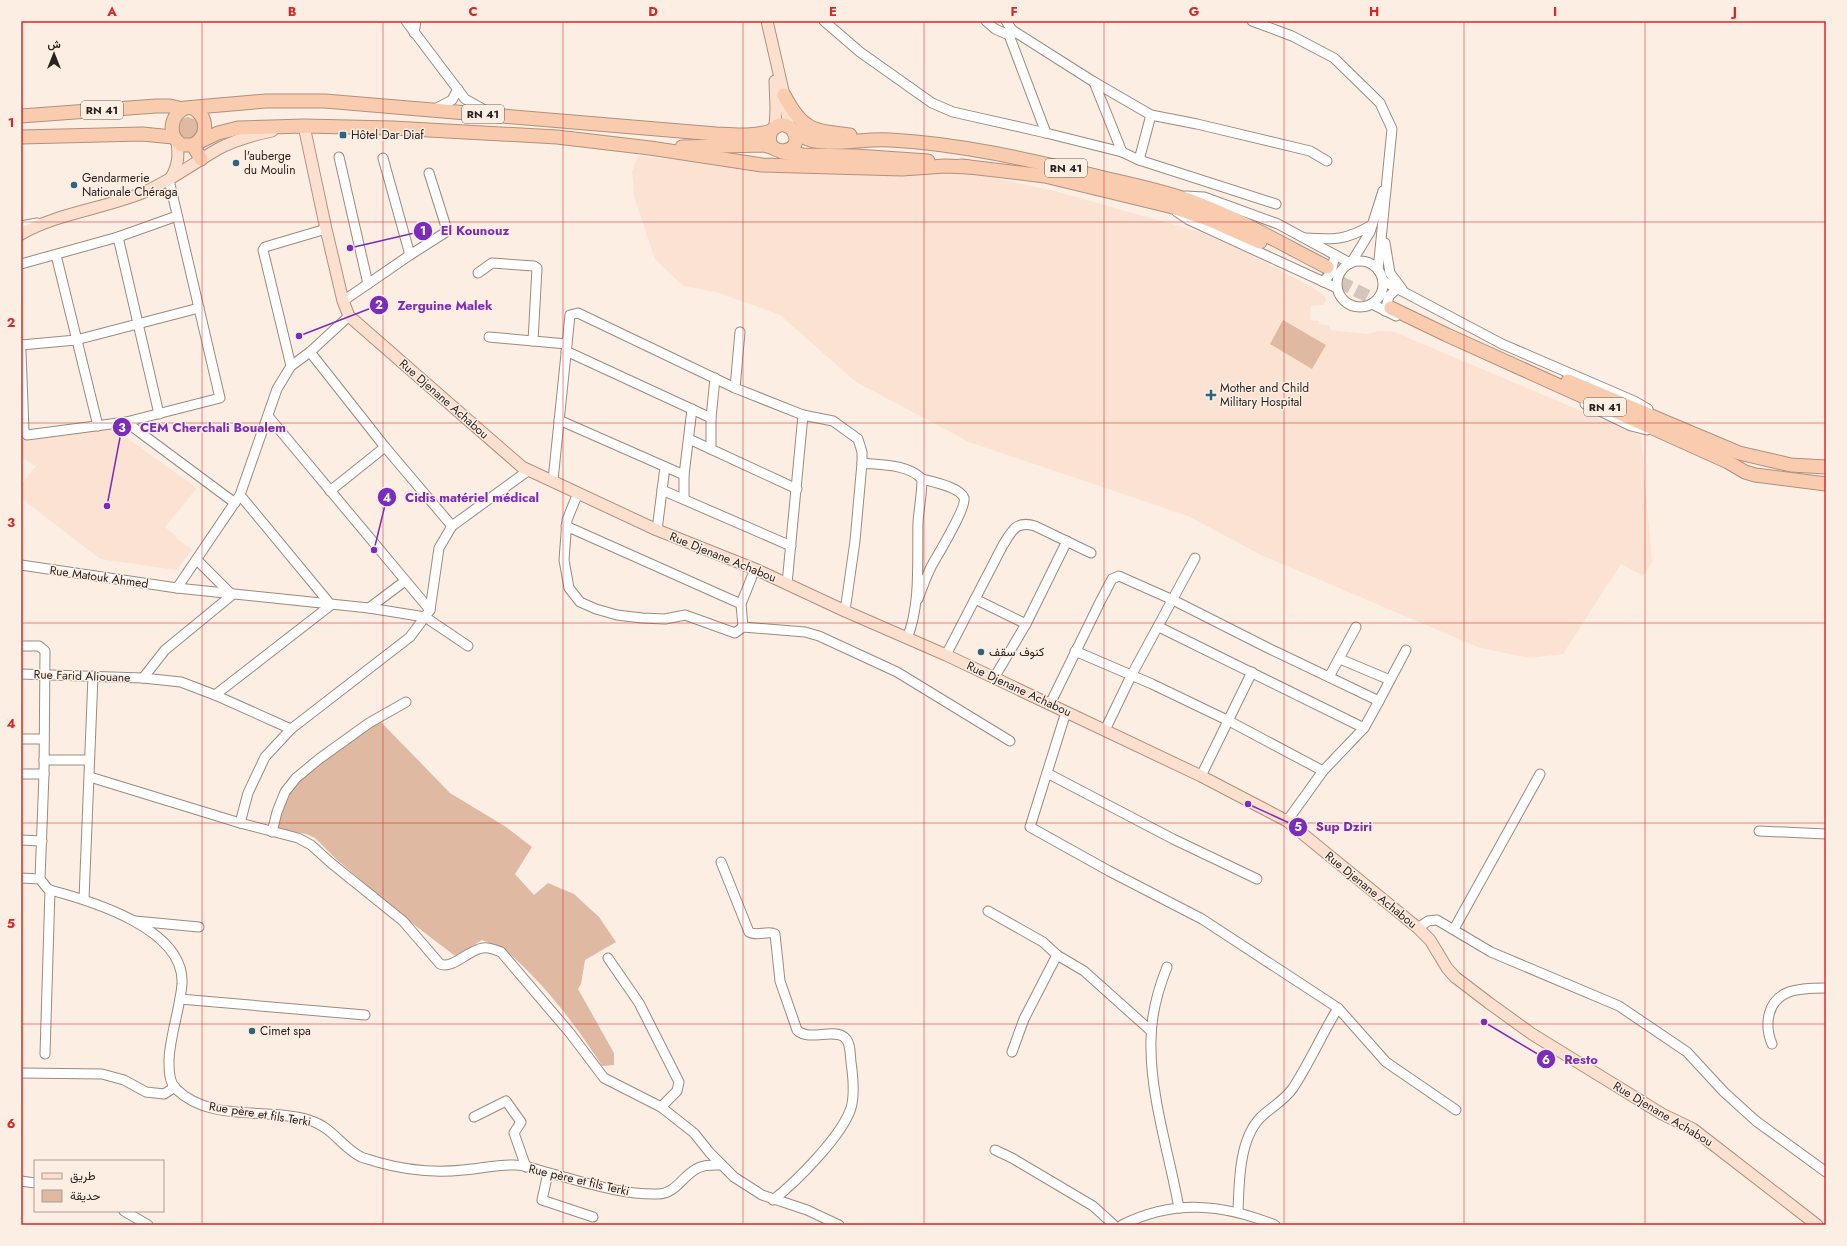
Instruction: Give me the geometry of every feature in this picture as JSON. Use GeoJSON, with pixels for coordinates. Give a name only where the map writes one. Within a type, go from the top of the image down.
{"type":"FeatureCollection","features":[{"type":"Feature","properties":{"kind":"highway"},"geometry":{"type":"LineString","coordinates":[[784,95],[792,112],[808,127],[821,132],[890,140]]}},
{"type":"Feature","properties":{"kind":"highway","name":"RN 41"},"geometry":{"type":"LineString","coordinates":[[21,116],[156,106],[188,108],[290,100],[325,101],[716,134],[762,134],[784,125],[790,127],[812,141],[838,142],[890,140],[948,146],[1021,159],[1119,182],[1171,201]]}},
{"type":"Feature","properties":{"kind":"highway"},"geometry":{"type":"LineString","coordinates":[[188,108],[201,115],[205,126],[202,138],[195,144],[188,146],[175,140],[173,122],[188,108]]}},
{"type":"Feature","properties":{"kind":"highway","name":"RN 41"},"geometry":{"type":"LineString","coordinates":[[195,144],[218,133],[238,128],[300,126],[451,130],[557,137],[650,148],[764,146],[803,155],[913,160],[1045,176],[1171,201],[1195,202],[1221,213],[1324,274]]}},
{"type":"Feature","properties":{"kind":"highway"},"geometry":{"type":"LineString","coordinates":[[773,129],[770,140],[778,150],[791,149],[796,142],[795,132],[790,127]]}},
{"type":"Feature","properties":{"kind":"highway","name":"RN 41"},"geometry":{"type":"LineString","coordinates":[[21,137],[142,134],[175,140]]}},
{"type":"Feature","properties":{"kind":"highway"},"geometry":{"type":"LineString","coordinates":[[195,144],[201,160]]}},
{"type":"Feature","properties":{"kind":"highway"},"geometry":{"type":"LineString","coordinates":[[650,148],[762,165],[902,169],[945,166],[969,167]]}},
{"type":"Feature","properties":{"kind":"highway","name":"RN 41"},"geometry":{"type":"LineString","coordinates":[[1395,300],[1454,339],[1660,426],[1739,453],[1791,465],[1826,467]]}},
{"type":"Feature","properties":{"kind":"highway","name":"RN 41"},"geometry":{"type":"LineString","coordinates":[[1660,426],[1745,472],[1768,477],[1826,484]]}},
{"type":"Feature","properties":{"kind":"main road"},"geometry":{"type":"LineString","coordinates":[[767,21],[790,127]]}},
{"type":"Feature","properties":{"kind":"main road"},"geometry":{"type":"LineString","coordinates":[[771,38],[776,98],[773,129]]}},
{"type":"Feature","properties":{"kind":"main road"},"geometry":{"type":"LineString","coordinates":[[21,234],[49,221],[142,193],[169,180],[235,141],[300,126]]}},
{"type":"Feature","properties":{"kind":"main road","name":"Rue Djenane Achabou"},"geometry":{"type":"LineString","coordinates":[[300,126],[343,301],[349,316],[522,467],[553,480],[657,530],[755,569],[845,611],[946,655],[1201,776],[1287,821],[1418,928],[1430,940],[1455,977],[1489,1003],[1532,1034],[1662,1114],[1693,1129],[1817,1225]]}},
{"type":"Feature","properties":{"kind":"main road"},"geometry":{"type":"LineString","coordinates":[[169,180],[177,167],[178,153],[175,140]]}},
{"type":"Feature","properties":{"kind":"street"},"geometry":{"type":"LineString","coordinates":[[406,21],[465,99],[494,116]]}},
{"type":"Feature","properties":{"kind":"street"},"geometry":{"type":"LineString","coordinates":[[414,33],[416,21]]}},
{"type":"Feature","properties":{"kind":"street"},"geometry":{"type":"LineString","coordinates":[[824,21],[860,52],[932,104],[953,112],[1122,152],[1139,160],[1276,204]]}},
{"type":"Feature","properties":{"kind":"street"},"geometry":{"type":"LineString","coordinates":[[986,21],[995,29],[1011,32],[1151,115],[1197,124],[1310,151],[1327,161]]}},
{"type":"Feature","properties":{"kind":"street"},"geometry":{"type":"LineString","coordinates":[[1006,21],[1046,133]]}},
{"type":"Feature","properties":{"kind":"street"},"geometry":{"type":"LineString","coordinates":[[1252,21],[1292,36],[1334,58],[1380,103],[1392,129],[1378,270],[1395,300]]}},
{"type":"Feature","properties":{"kind":"street"},"geometry":{"type":"LineString","coordinates":[[1094,82],[1122,152]]}},
{"type":"Feature","properties":{"kind":"street"},"geometry":{"type":"LineString","coordinates":[[432,110],[452,100],[458,89]]}},
{"type":"Feature","properties":{"kind":"street"},"geometry":{"type":"LineString","coordinates":[[1139,160],[1151,115]]}},
{"type":"Feature","properties":{"kind":"street"},"geometry":{"type":"LineString","coordinates":[[339,157],[368,284]]}},
{"type":"Feature","properties":{"kind":"street"},"geometry":{"type":"LineString","coordinates":[[383,158],[410,255]]}},
{"type":"Feature","properties":{"kind":"street"},"geometry":{"type":"LineString","coordinates":[[343,301],[410,255],[445,234],[447,230],[429,173]]}},
{"type":"Feature","properties":{"kind":"street"},"geometry":{"type":"LineString","coordinates":[[1337,288],[1338,276],[1350,263],[1372,225],[1388,174]]}},
{"type":"Feature","properties":{"kind":"street"},"geometry":{"type":"LineString","coordinates":[[21,350],[25,434],[27,435],[126,422],[220,398],[169,180]]}},
{"type":"Feature","properties":{"kind":"street"},"geometry":{"type":"LineString","coordinates":[[1171,201],[1204,197],[1278,224],[1350,263],[1366,262],[1378,270]]}},
{"type":"Feature","properties":{"kind":"street"},"geometry":{"type":"LineString","coordinates":[[1171,201],[1189,220],[1324,274],[1337,288],[1343,301],[1353,307],[1359,308],[1395,300],[1634,401],[1651,411],[1660,426]]}},
{"type":"Feature","properties":{"kind":"street"},"geometry":{"type":"LineString","coordinates":[[21,264],[118,237],[177,216]]}},
{"type":"Feature","properties":{"kind":"street"},"geometry":{"type":"LineString","coordinates":[[21,226],[49,221]]}},
{"type":"Feature","properties":{"kind":"street"},"geometry":{"type":"LineString","coordinates":[[1302,237],[1333,240],[1351,235],[1372,225]]}},
{"type":"Feature","properties":{"kind":"street"},"geometry":{"type":"LineString","coordinates":[[291,366],[263,250],[265,247],[326,229]]}},
{"type":"Feature","properties":{"kind":"street"},"geometry":{"type":"LineString","coordinates":[[1383,229],[1388,268],[1396,283],[1395,300]]}},
{"type":"Feature","properties":{"kind":"street"},"geometry":{"type":"LineString","coordinates":[[118,237],[159,414]]}},
{"type":"Feature","properties":{"kind":"street"},"geometry":{"type":"LineString","coordinates":[[56,255],[98,426]]}},
{"type":"Feature","properties":{"kind":"street"},"geometry":{"type":"LineString","coordinates":[[1324,274],[1331,273],[1335,255]]}},
{"type":"Feature","properties":{"kind":"street"},"geometry":{"type":"LineString","coordinates":[[478,273],[492,263],[534,266],[537,268],[533,341]]}},
{"type":"Feature","properties":{"kind":"street"},"geometry":{"type":"LineString","coordinates":[[1372,304],[1378,298],[1382,290],[1383,281]]}},
{"type":"Feature","properties":{"kind":"street"},"geometry":{"type":"LineString","coordinates":[[21,345],[76,340],[199,308]]}},
{"type":"Feature","properties":{"kind":"street"},"geometry":{"type":"LineString","coordinates":[[553,480],[570,315],[578,313],[736,388],[803,415],[833,421],[850,432],[860,442],[862,463],[855,541],[845,611]]}},
{"type":"Feature","properties":{"kind":"street"},"geometry":{"type":"LineString","coordinates":[[177,588],[240,495],[277,389],[291,366],[310,352],[349,316]]}},
{"type":"Feature","properties":{"kind":"street"},"geometry":{"type":"LineString","coordinates":[[736,388],[740,332]]}},
{"type":"Feature","properties":{"kind":"street"},"geometry":{"type":"LineString","coordinates":[[489,337],[533,341],[566,348],[711,418]]}},
{"type":"Feature","properties":{"kind":"street"},"geometry":{"type":"LineString","coordinates":[[310,352],[385,447],[452,526]]}},
{"type":"Feature","properties":{"kind":"street"},"geometry":{"type":"LineString","coordinates":[[711,449],[711,418],[715,378]]}},
{"type":"Feature","properties":{"kind":"street"},"geometry":{"type":"LineString","coordinates":[[684,499],[684,475],[692,409]]}},
{"type":"Feature","properties":{"kind":"street"},"geometry":{"type":"LineString","coordinates":[[787,584],[803,415]]}},
{"type":"Feature","properties":{"kind":"street"},"geometry":{"type":"LineString","coordinates":[[268,416],[405,581],[428,614],[468,646]]}},
{"type":"Feature","properties":{"kind":"street"},"geometry":{"type":"LineString","coordinates":[[559,420],[684,475]]}},
{"type":"Feature","properties":{"kind":"street"},"geometry":{"type":"LineString","coordinates":[[126,422],[235,503]]}},
{"type":"Feature","properties":{"kind":"street"},"geometry":{"type":"LineString","coordinates":[[689,439],[797,489]]}},
{"type":"Feature","properties":{"kind":"street"},"geometry":{"type":"LineString","coordinates":[[330,490],[385,447]]}},
{"type":"Feature","properties":{"kind":"street"},"geometry":{"type":"LineString","coordinates":[[862,463],[902,468],[917,474],[922,479],[956,490],[962,494],[964,505],[931,568],[915,606]]}},
{"type":"Feature","properties":{"kind":"street"},"geometry":{"type":"LineString","coordinates":[[657,530],[665,467]]}},
{"type":"Feature","properties":{"kind":"street"},"geometry":{"type":"LineString","coordinates":[[240,823],[248,793],[265,757],[291,729],[410,637],[428,614],[439,548],[452,526],[529,470]]}},
{"type":"Feature","properties":{"kind":"street"},"geometry":{"type":"LineString","coordinates":[[907,638],[912,626],[915,606],[918,520],[922,479]]}},
{"type":"Feature","properties":{"kind":"street"},"geometry":{"type":"LineString","coordinates":[[662,490],[791,546]]}},
{"type":"Feature","properties":{"kind":"street"},"geometry":{"type":"LineString","coordinates":[[578,493],[566,526],[564,560],[569,588],[580,602],[596,609],[618,615],[642,618],[665,619],[685,615],[735,633],[743,626],[805,632],[818,636],[897,672],[1010,741]]}},
{"type":"Feature","properties":{"kind":"street"},"geometry":{"type":"LineString","coordinates":[[215,695],[331,605],[240,495]]}},
{"type":"Feature","properties":{"kind":"street"},"geometry":{"type":"LineString","coordinates":[[946,655],[1003,545],[1014,529],[1019,525],[1027,523],[1035,526],[1091,553]]}},
{"type":"Feature","properties":{"kind":"street"},"geometry":{"type":"LineString","coordinates":[[566,526],[741,604]]}},
{"type":"Feature","properties":{"kind":"street"},"geometry":{"type":"LineString","coordinates":[[994,678],[1026,624],[1067,541]]}},
{"type":"Feature","properties":{"kind":"street"},"geometry":{"type":"LineString","coordinates":[[1105,730],[1131,676],[1159,627],[1195,558]]}},
{"type":"Feature","properties":{"kind":"street"},"geometry":{"type":"LineString","coordinates":[[143,678],[165,650],[232,595],[197,560]]}},
{"type":"Feature","properties":{"kind":"street","name":"Rue Matouk Ahmed"},"geometry":{"type":"LineString","coordinates":[[21,565],[232,595],[428,614]]}},
{"type":"Feature","properties":{"kind":"street"},"geometry":{"type":"LineString","coordinates":[[743,626],[741,604],[755,569]]}},
{"type":"Feature","properties":{"kind":"street"},"geometry":{"type":"LineString","coordinates":[[1050,704],[1100,602],[1115,577],[1120,576],[1173,600],[1379,701]]}},
{"type":"Feature","properties":{"kind":"street"},"geometry":{"type":"LineString","coordinates":[[369,608],[405,581]]}},
{"type":"Feature","properties":{"kind":"street"},"geometry":{"type":"LineString","coordinates":[[975,599],[1026,624]]}},
{"type":"Feature","properties":{"kind":"street"},"geometry":{"type":"LineString","coordinates":[[1159,627],[1364,728]]}},
{"type":"Feature","properties":{"kind":"street"},"geometry":{"type":"LineString","coordinates":[[1328,677],[1340,659],[1356,627]]}},
{"type":"Feature","properties":{"kind":"street"},"geometry":{"type":"LineString","coordinates":[[21,646],[43,648],[45,651],[44,774],[40,879],[46,888],[50,890],[84,899],[120,913],[154,934],[173,952],[180,964],[182,982],[169,1057],[169,1073],[175,1087],[164,1094],[146,1092],[124,1080],[102,1074],[21,1073]]}},
{"type":"Feature","properties":{"kind":"street"},"geometry":{"type":"LineString","coordinates":[[1287,821],[1323,771],[1364,728],[1406,650]]}},
{"type":"Feature","properties":{"kind":"street"},"geometry":{"type":"LineString","coordinates":[[1075,651],[1229,721],[1323,771]]}},
{"type":"Feature","properties":{"kind":"street"},"geometry":{"type":"LineString","coordinates":[[1340,659],[1390,680]]}},
{"type":"Feature","properties":{"kind":"street"},"geometry":{"type":"LineString","coordinates":[[1201,776],[1252,672]]}},
{"type":"Feature","properties":{"kind":"street","name":"Rue Farid Aliouane"},"geometry":{"type":"LineString","coordinates":[[21,674],[143,678],[181,682],[215,695],[291,729]]}},
{"type":"Feature","properties":{"kind":"street"},"geometry":{"type":"LineString","coordinates":[[84,899],[93,676]]}},
{"type":"Feature","properties":{"kind":"street"},"geometry":{"type":"LineString","coordinates":[[272,832],[277,812],[285,792],[296,778],[369,724],[406,702]]}},
{"type":"Feature","properties":{"kind":"street"},"geometry":{"type":"LineString","coordinates":[[1066,712],[1030,827],[1109,871],[1202,919],[1338,1008],[1386,1062],[1456,1110]]}},
{"type":"Feature","properties":{"kind":"street"},"geometry":{"type":"LineString","coordinates":[[21,739],[44,739]]}},
{"type":"Feature","properties":{"kind":"street"},"geometry":{"type":"LineString","coordinates":[[44,760],[89,760]]}},
{"type":"Feature","properties":{"kind":"street"},"geometry":{"type":"LineString","coordinates":[[1047,773],[1173,839],[1257,880]]}},
{"type":"Feature","properties":{"kind":"street"},"geometry":{"type":"LineString","coordinates":[[21,774],[44,774]]}},
{"type":"Feature","properties":{"kind":"street"},"geometry":{"type":"LineString","coordinates":[[1454,929],[1540,774]]}},
{"type":"Feature","properties":{"kind":"street"},"geometry":{"type":"LineString","coordinates":[[90,777],[240,823],[298,838],[311,845],[403,921],[440,964],[448,965],[479,948],[490,948],[500,952],[570,1033],[604,1078],[661,1107],[694,1133],[710,1153],[734,1177],[762,1195],[773,1200],[807,1210],[840,1225]]}},
{"type":"Feature","properties":{"kind":"street"},"geometry":{"type":"LineString","coordinates":[[1758,831],[1826,834]]}},
{"type":"Feature","properties":{"kind":"street"},"geometry":{"type":"LineString","coordinates":[[21,840],[42,841]]}},
{"type":"Feature","properties":{"kind":"street"},"geometry":{"type":"LineString","coordinates":[[721,862],[749,932],[751,934],[772,932],[775,934],[780,981],[797,1030],[802,1034],[810,1035],[839,1034],[845,1038],[849,1045],[853,1074],[852,1103],[849,1112],[828,1146],[783,1192],[773,1200]]}},
{"type":"Feature","properties":{"kind":"street"},"geometry":{"type":"LineString","coordinates":[[21,878],[40,879]]}},
{"type":"Feature","properties":{"kind":"street"},"geometry":{"type":"LineString","coordinates":[[46,1054],[50,890]]}},
{"type":"Feature","properties":{"kind":"street"},"geometry":{"type":"LineString","coordinates":[[988,911],[1043,942],[1057,955],[1084,971],[1151,1031]]}},
{"type":"Feature","properties":{"kind":"street"},"geometry":{"type":"LineString","coordinates":[[134,921],[199,927]]}},
{"type":"Feature","properties":{"kind":"street"},"geometry":{"type":"LineString","coordinates":[[1418,928],[1428,921],[1441,921],[1497,955],[1619,1006],[1687,1052],[1724,1092],[1756,1121],[1826,1172]]}},
{"type":"Feature","properties":{"kind":"street"},"geometry":{"type":"LineString","coordinates":[[1012,1052],[1024,1019],[1057,955]]}},
{"type":"Feature","properties":{"kind":"street"},"geometry":{"type":"LineString","coordinates":[[608,958],[639,1003],[679,1082],[677,1091],[661,1107]]}},
{"type":"Feature","properties":{"kind":"street"},"geometry":{"type":"LineString","coordinates":[[1167,967],[1159,991],[1151,1031],[1151,1063],[1154,1085],[1179,1208]]}},
{"type":"Feature","properties":{"kind":"street"},"geometry":{"type":"LineString","coordinates":[[1772,1044],[1767,1030],[1767,1021],[1770,1009],[1789,992],[1826,988]]}},
{"type":"Feature","properties":{"kind":"street"},"geometry":{"type":"LineString","coordinates":[[180,999],[365,1015]]}},
{"type":"Feature","properties":{"kind":"street"},"geometry":{"type":"LineString","coordinates":[[1238,1212],[1239,1186],[1244,1150],[1252,1127],[1267,1112],[1287,1096],[1338,1008]]}},
{"type":"Feature","properties":{"kind":"street","name":"Rue père et fils Terki"},"geometry":{"type":"LineString","coordinates":[[175,1087],[191,1100],[208,1107],[232,1112],[309,1120],[335,1134],[344,1144],[360,1156],[399,1168],[462,1171],[505,1165],[526,1167],[605,1188],[642,1194],[662,1194],[673,1190],[694,1170],[707,1165],[722,1165]]}},
{"type":"Feature","properties":{"kind":"street"},"geometry":{"type":"LineString","coordinates":[[474,1117],[506,1102],[521,1122],[514,1133],[526,1167]]}},
{"type":"Feature","properties":{"kind":"street"},"geometry":{"type":"LineString","coordinates":[[995,1150],[1012,1158],[1093,1206],[1114,1225]]}},
{"type":"Feature","properties":{"kind":"street"},"geometry":{"type":"LineString","coordinates":[[548,1173],[542,1200],[593,1217]]}},
{"type":"Feature","properties":{"kind":"street"},"geometry":{"type":"LineString","coordinates":[[21,1181],[34,1183]]}},
{"type":"Feature","properties":{"kind":"street"},"geometry":{"type":"LineString","coordinates":[[1122,1225],[1152,1213],[1179,1208],[1222,1208],[1275,1225]]}},
{"type":"Feature","properties":{"kind":"street"},"geometry":{"type":"LineString","coordinates":[[126,1212],[148,1225]]}},
{"type":"Feature","properties":{"kind":"shaded area","name":"Mother and Child Military Hospital"},"geometry":{"type":"Polygon","coordinates":[[[638,156],[801,172],[861,174],[959,172],[974,174],[1055,191],[1200,232],[1246,253],[1310,286],[1325,296],[1326,301],[1323,305],[1311,306],[1310,320],[1319,321],[1319,324],[1330,325],[1330,330],[1368,334],[1378,331],[1392,331],[1641,436],[1652,562],[1643,576],[1621,564],[1563,654],[1530,658],[1480,648],[1261,555],[1188,516],[969,442],[856,382],[780,315],[716,292],[683,286],[655,259],[634,196],[632,171],[638,156]]]}},
{"type":"Feature","properties":{"kind":"shaded area"},"geometry":{"type":"Polygon","coordinates":[[[113,428],[197,488],[165,527],[192,550],[176,570],[100,559],[21,498],[21,485],[36,466],[21,458],[21,439],[113,428]]]}},
{"type":"Feature","properties":{"kind":"green space"},"geometry":{"type":"Polygon","coordinates":[[[188,117],[197,120],[200,123],[198,136],[186,140],[179,135],[178,126],[183,118],[188,117]]]}},
{"type":"Feature","properties":{"kind":"green space"},"geometry":{"type":"Polygon","coordinates":[[[1283,320],[1326,345],[1312,369],[1270,344],[1283,320]]]}},
{"type":"Feature","properties":{"kind":"green space"},"geometry":{"type":"Polygon","coordinates":[[[378,719],[450,793],[506,827],[532,847],[515,874],[534,895],[548,883],[574,894],[599,917],[616,942],[585,960],[581,984],[578,989],[614,1053],[614,1065],[602,1066],[583,1037],[561,1008],[537,980],[509,953],[482,940],[455,956],[404,917],[335,858],[315,838],[306,834],[276,828],[281,802],[295,784],[327,757],[359,736],[378,719]]]}},
{"type":"Feature","properties":{"kind":"tunnel"},"geometry":{"type":"LineString","coordinates":[[1322,273],[1391,308]]}},
{"type":"Feature","properties":{"kind":"place","name":"Hôtel Dar Diaf"},"geometry":{"type":"Point","coordinates":[343,135]}},
{"type":"Feature","properties":{"kind":"place","name":"l'auberge du Moulin"},"geometry":{"type":"Point","coordinates":[236,163]}},
{"type":"Feature","properties":{"kind":"place","name":"Gendarmerie Nationale Chéraga"},"geometry":{"type":"Point","coordinates":[74,185]}},
{"type":"Feature","properties":{"kind":"place","name":"El Kounouz"},"geometry":{"type":"Point","coordinates":[350,248]}},
{"type":"Feature","properties":{"kind":"place","name":"Zerguine Malek"},"geometry":{"type":"Point","coordinates":[299,336]}},
{"type":"Feature","properties":{"kind":"place","name":"Mother and Child Military Hospital"},"geometry":{"type":"Point","coordinates":[1211,395]}},
{"type":"Feature","properties":{"kind":"place","name":"CEM Cherchali Boualem"},"geometry":{"type":"Point","coordinates":[107,506]}},
{"type":"Feature","properties":{"kind":"place","name":"Cidis matériel médical"},"geometry":{"type":"Point","coordinates":[374,550]}},
{"type":"Feature","properties":{"kind":"place","name":"كنوف سقف"},"geometry":{"type":"Point","coordinates":[981,652]}},
{"type":"Feature","properties":{"kind":"place","name":"Sup Dziri"},"geometry":{"type":"Point","coordinates":[1248,804]}},
{"type":"Feature","properties":{"kind":"place","name":"Resto"},"geometry":{"type":"Point","coordinates":[1484,1022]}},
{"type":"Feature","properties":{"kind":"place","name":"Cimet spa"},"geometry":{"type":"Point","coordinates":[252,1031]}}]}
